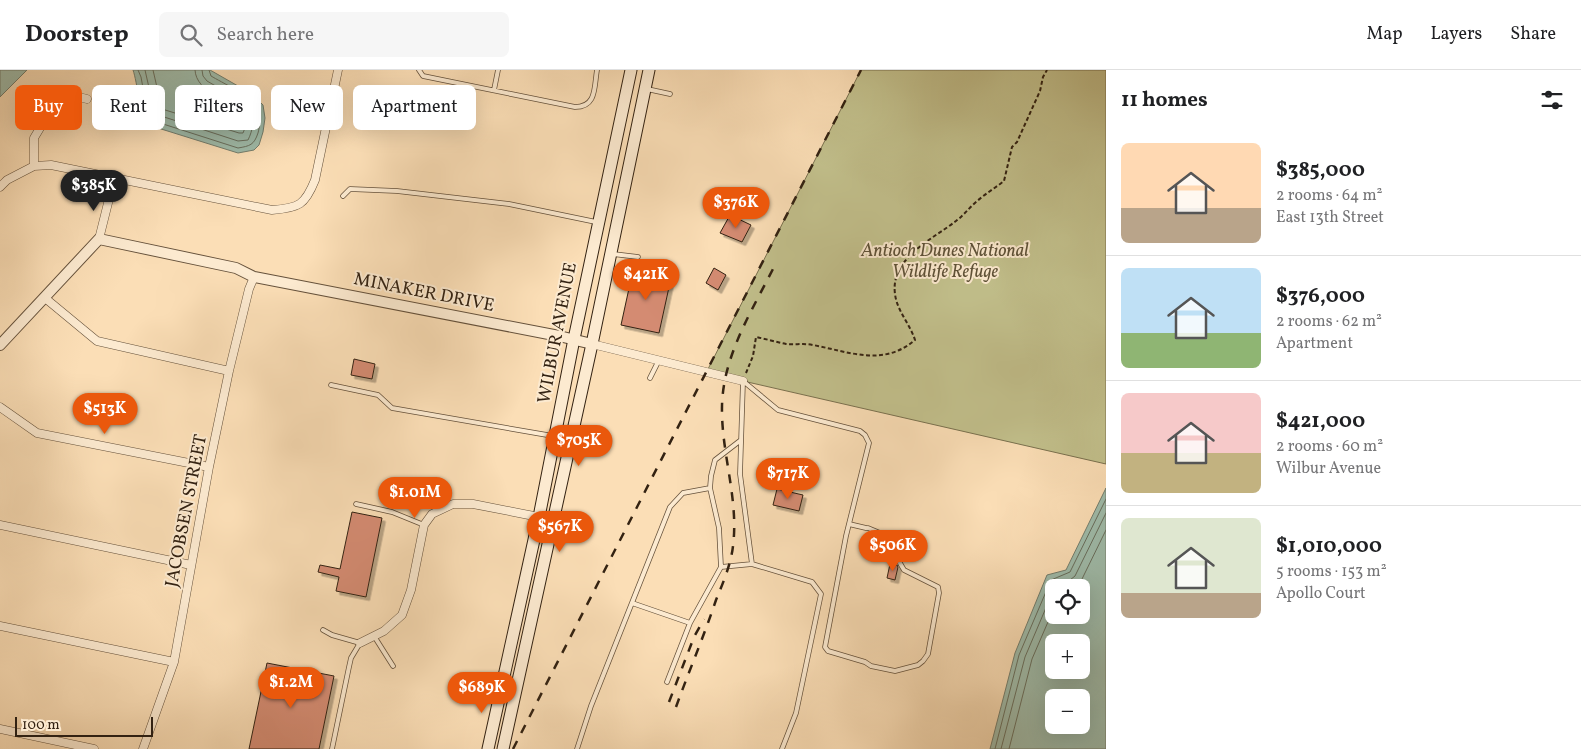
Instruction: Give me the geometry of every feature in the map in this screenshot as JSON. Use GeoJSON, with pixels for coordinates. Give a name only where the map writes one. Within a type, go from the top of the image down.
{"type":"FeatureCollection","features":[{"type":"Feature","properties":{"kind":"main road","name":"WILBUR AVENUE"},"geometry":{"type":"LineString","coordinates":[[488,749],[539,517],[598,222],[631,70]]}},
{"type":"Feature","properties":{"kind":"main road"},"geometry":{"type":"LineString","coordinates":[[638,70],[638,81],[645,88]]}},
{"type":"Feature","properties":{"kind":"main road","name":"WILBUR AVENUE"},"geometry":{"type":"LineString","coordinates":[[503,749],[592,344],[649,70]]}},
{"type":"Feature","properties":{"kind":"main road"},"geometry":{"type":"LineString","coordinates":[[539,517],[554,520]]}},
{"type":"Feature","properties":{"kind":"street"},"geometry":{"type":"LineString","coordinates":[[0,188],[7,180],[34,166],[52,165],[272,210],[288,209],[300,204],[309,195],[315,180],[338,70]]}},
{"type":"Feature","properties":{"kind":"street"},"geometry":{"type":"LineString","coordinates":[[34,166],[34,138],[49,113],[79,96],[87,99]]}},
{"type":"Feature","properties":{"kind":"street"},"geometry":{"type":"LineString","coordinates":[[0,345],[99,239],[112,191]]}},
{"type":"Feature","properties":{"kind":"street","name":"MINAKER DRIVE"},"geometry":{"type":"LineString","coordinates":[[99,239],[236,268],[254,277],[574,339],[742,381]]}},
{"type":"Feature","properties":{"kind":"street","name":"JACOBSEN STREET"},"geometry":{"type":"LineString","coordinates":[[143,749],[174,662],[209,467],[249,288],[254,277]]}},
{"type":"Feature","properties":{"kind":"street"},"geometry":{"type":"LineString","coordinates":[[45,298],[97,341],[230,371]]}},
{"type":"Feature","properties":{"kind":"street"},"geometry":{"type":"LineString","coordinates":[[0,406],[37,433],[209,467]]}},
{"type":"Feature","properties":{"kind":"street"},"geometry":{"type":"LineString","coordinates":[[360,643],[384,631],[402,615],[412,590],[424,526],[432,514],[452,504],[473,504],[539,517]]}},
{"type":"Feature","properties":{"kind":"street"},"geometry":{"type":"LineString","coordinates":[[0,525],[191,565]]}},
{"type":"Feature","properties":{"kind":"street"},"geometry":{"type":"LineString","coordinates":[[0,626],[174,662]]}},
{"type":"Feature","properties":{"kind":"street"},"geometry":{"type":"LineString","coordinates":[[0,729],[94,749]]}},
{"type":"Feature","properties":{"kind":"lane"},"geometry":{"type":"LineString","coordinates":[[419,70],[423,76],[575,107],[588,105],[591,101],[597,70]]}},
{"type":"Feature","properties":{"kind":"lane"},"geometry":{"type":"LineString","coordinates":[[494,90],[498,70]]}},
{"type":"Feature","properties":{"kind":"lane"},"geometry":{"type":"LineString","coordinates":[[645,88],[670,94]]}},
{"type":"Feature","properties":{"kind":"lane"},"geometry":{"type":"LineString","coordinates":[[343,196],[350,189],[397,191],[509,204],[598,222]]}},
{"type":"Feature","properties":{"kind":"lane"},"geometry":{"type":"LineString","coordinates":[[611,254],[638,257]]}},
{"type":"Feature","properties":{"kind":"lane"},"geometry":{"type":"LineString","coordinates":[[650,378],[659,360]]}},
{"type":"Feature","properties":{"kind":"lane"},"geometry":{"type":"LineString","coordinates":[[742,381],[740,474],[752,564]]}},
{"type":"Feature","properties":{"kind":"lane"},"geometry":{"type":"LineString","coordinates":[[742,381],[778,410],[860,431],[865,435],[869,443],[849,524],[825,647],[828,650],[865,662],[871,666],[898,671],[918,664],[928,654],[939,593],[938,587],[904,570],[887,541],[880,533],[849,524]]}},
{"type":"Feature","properties":{"kind":"lane"},"geometry":{"type":"LineString","coordinates":[[331,385],[378,395],[392,408],[555,436]]}},
{"type":"Feature","properties":{"kind":"lane"},"geometry":{"type":"LineString","coordinates":[[667,682],[690,623],[721,567],[719,528],[710,488],[715,460],[741,440]]}},
{"type":"Feature","properties":{"kind":"lane"},"geometry":{"type":"LineString","coordinates":[[577,749],[670,507],[683,492],[710,488]]}},
{"type":"Feature","properties":{"kind":"lane"},"geometry":{"type":"LineString","coordinates":[[356,504],[392,512],[424,526]]}},
{"type":"Feature","properties":{"kind":"lane"},"geometry":{"type":"LineString","coordinates":[[721,567],[752,564],[812,582],[821,594],[796,713],[782,749]]}},
{"type":"Feature","properties":{"kind":"lane"},"geometry":{"type":"LineString","coordinates":[[632,603],[690,623]]}},
{"type":"Feature","properties":{"kind":"lane"},"geometry":{"type":"LineString","coordinates":[[323,630],[332,636],[360,643],[349,667],[332,749]]}},
{"type":"Feature","properties":{"kind":"lane"},"geometry":{"type":"LineString","coordinates":[[374,636],[393,666]]}},
{"type":"Feature","properties":{"kind":"path"},"geometry":{"type":"LineString","coordinates":[[742,381],[753,356],[756,337],[787,344],[810,344],[869,356],[888,355],[915,340],[899,308],[895,294],[896,277],[900,268],[912,253],[958,220],[976,202],[1004,181],[1012,147],[1040,91],[1043,76],[1047,70]]}},
{"type":"Feature","properties":{"kind":"green space","name":"Antioch Dunes National Wildlife Refuge"},"geometry":{"type":"Polygon","coordinates":[[[861,70],[1106,70],[1106,464],[743,381],[707,371],[861,70]]]}},
{"type":"Feature","properties":{"kind":"water"},"geometry":{"type":"Polygon","coordinates":[[[0,70],[27,70],[0,97],[0,70]]]}},
{"type":"Feature","properties":{"kind":"water"},"geometry":{"type":"Polygon","coordinates":[[[133,70],[210,70],[236,85],[175,85],[175,130],[261,130],[261,103],[265,118],[259,145],[254,150],[238,153],[164,130],[165,85],[136,85],[133,70]]]}},
{"type":"Feature","properties":{"kind":"water"},"geometry":{"type":"Polygon","coordinates":[[[1106,488],[1106,749],[990,749],[1015,653],[1045,580],[1045,624],[1090,624],[1090,579],[1045,579],[1047,575],[1066,570],[1106,488]]]}},
{"type":"Feature","properties":{"kind":"building"},"geometry":{"type":"Polygon","coordinates":[[[730,215],[751,225],[742,242],[720,233],[730,215]]]}},
{"type":"Feature","properties":{"kind":"building"},"geometry":{"type":"Polygon","coordinates":[[[714,268],[726,275],[718,290],[706,283],[714,268]]]}},
{"type":"Feature","properties":{"kind":"building"},"geometry":{"type":"Polygon","coordinates":[[[633,270],[671,278],[659,333],[621,325],[633,270]]]}},
{"type":"Feature","properties":{"kind":"building"},"geometry":{"type":"Polygon","coordinates":[[[354,359],[375,364],[372,379],[351,375],[354,359]]]}},
{"type":"Feature","properties":{"kind":"building"},"geometry":{"type":"Polygon","coordinates":[[[777,489],[803,495],[799,511],[773,505],[777,489]]]}},
{"type":"Feature","properties":{"kind":"building"},"geometry":{"type":"Polygon","coordinates":[[[352,512],[382,518],[366,597],[336,591],[339,577],[318,572],[320,565],[340,569],[352,512]]]}},
{"type":"Feature","properties":{"kind":"building"},"geometry":{"type":"Polygon","coordinates":[[[890,564],[897,565],[898,567],[895,580],[887,578],[890,564]]]}},
{"type":"Feature","properties":{"kind":"building"},"geometry":{"type":"Polygon","coordinates":[[[267,663],[334,676],[319,749],[249,749],[267,663]]]}},
{"type":"Feature","properties":{"kind":"railway"},"geometry":{"type":"LineString","coordinates":[[513,749],[861,70]]}},
{"type":"Feature","properties":{"kind":"railway"},"geometry":{"type":"LineString","coordinates":[[676,707],[729,567],[732,553],[734,511],[722,424],[724,387],[728,369],[741,333],[775,265]]}},
{"type":"Feature","properties":{"kind":"railway"},"geometry":{"type":"LineString","coordinates":[[669,702],[694,637],[704,619]]}}]}
